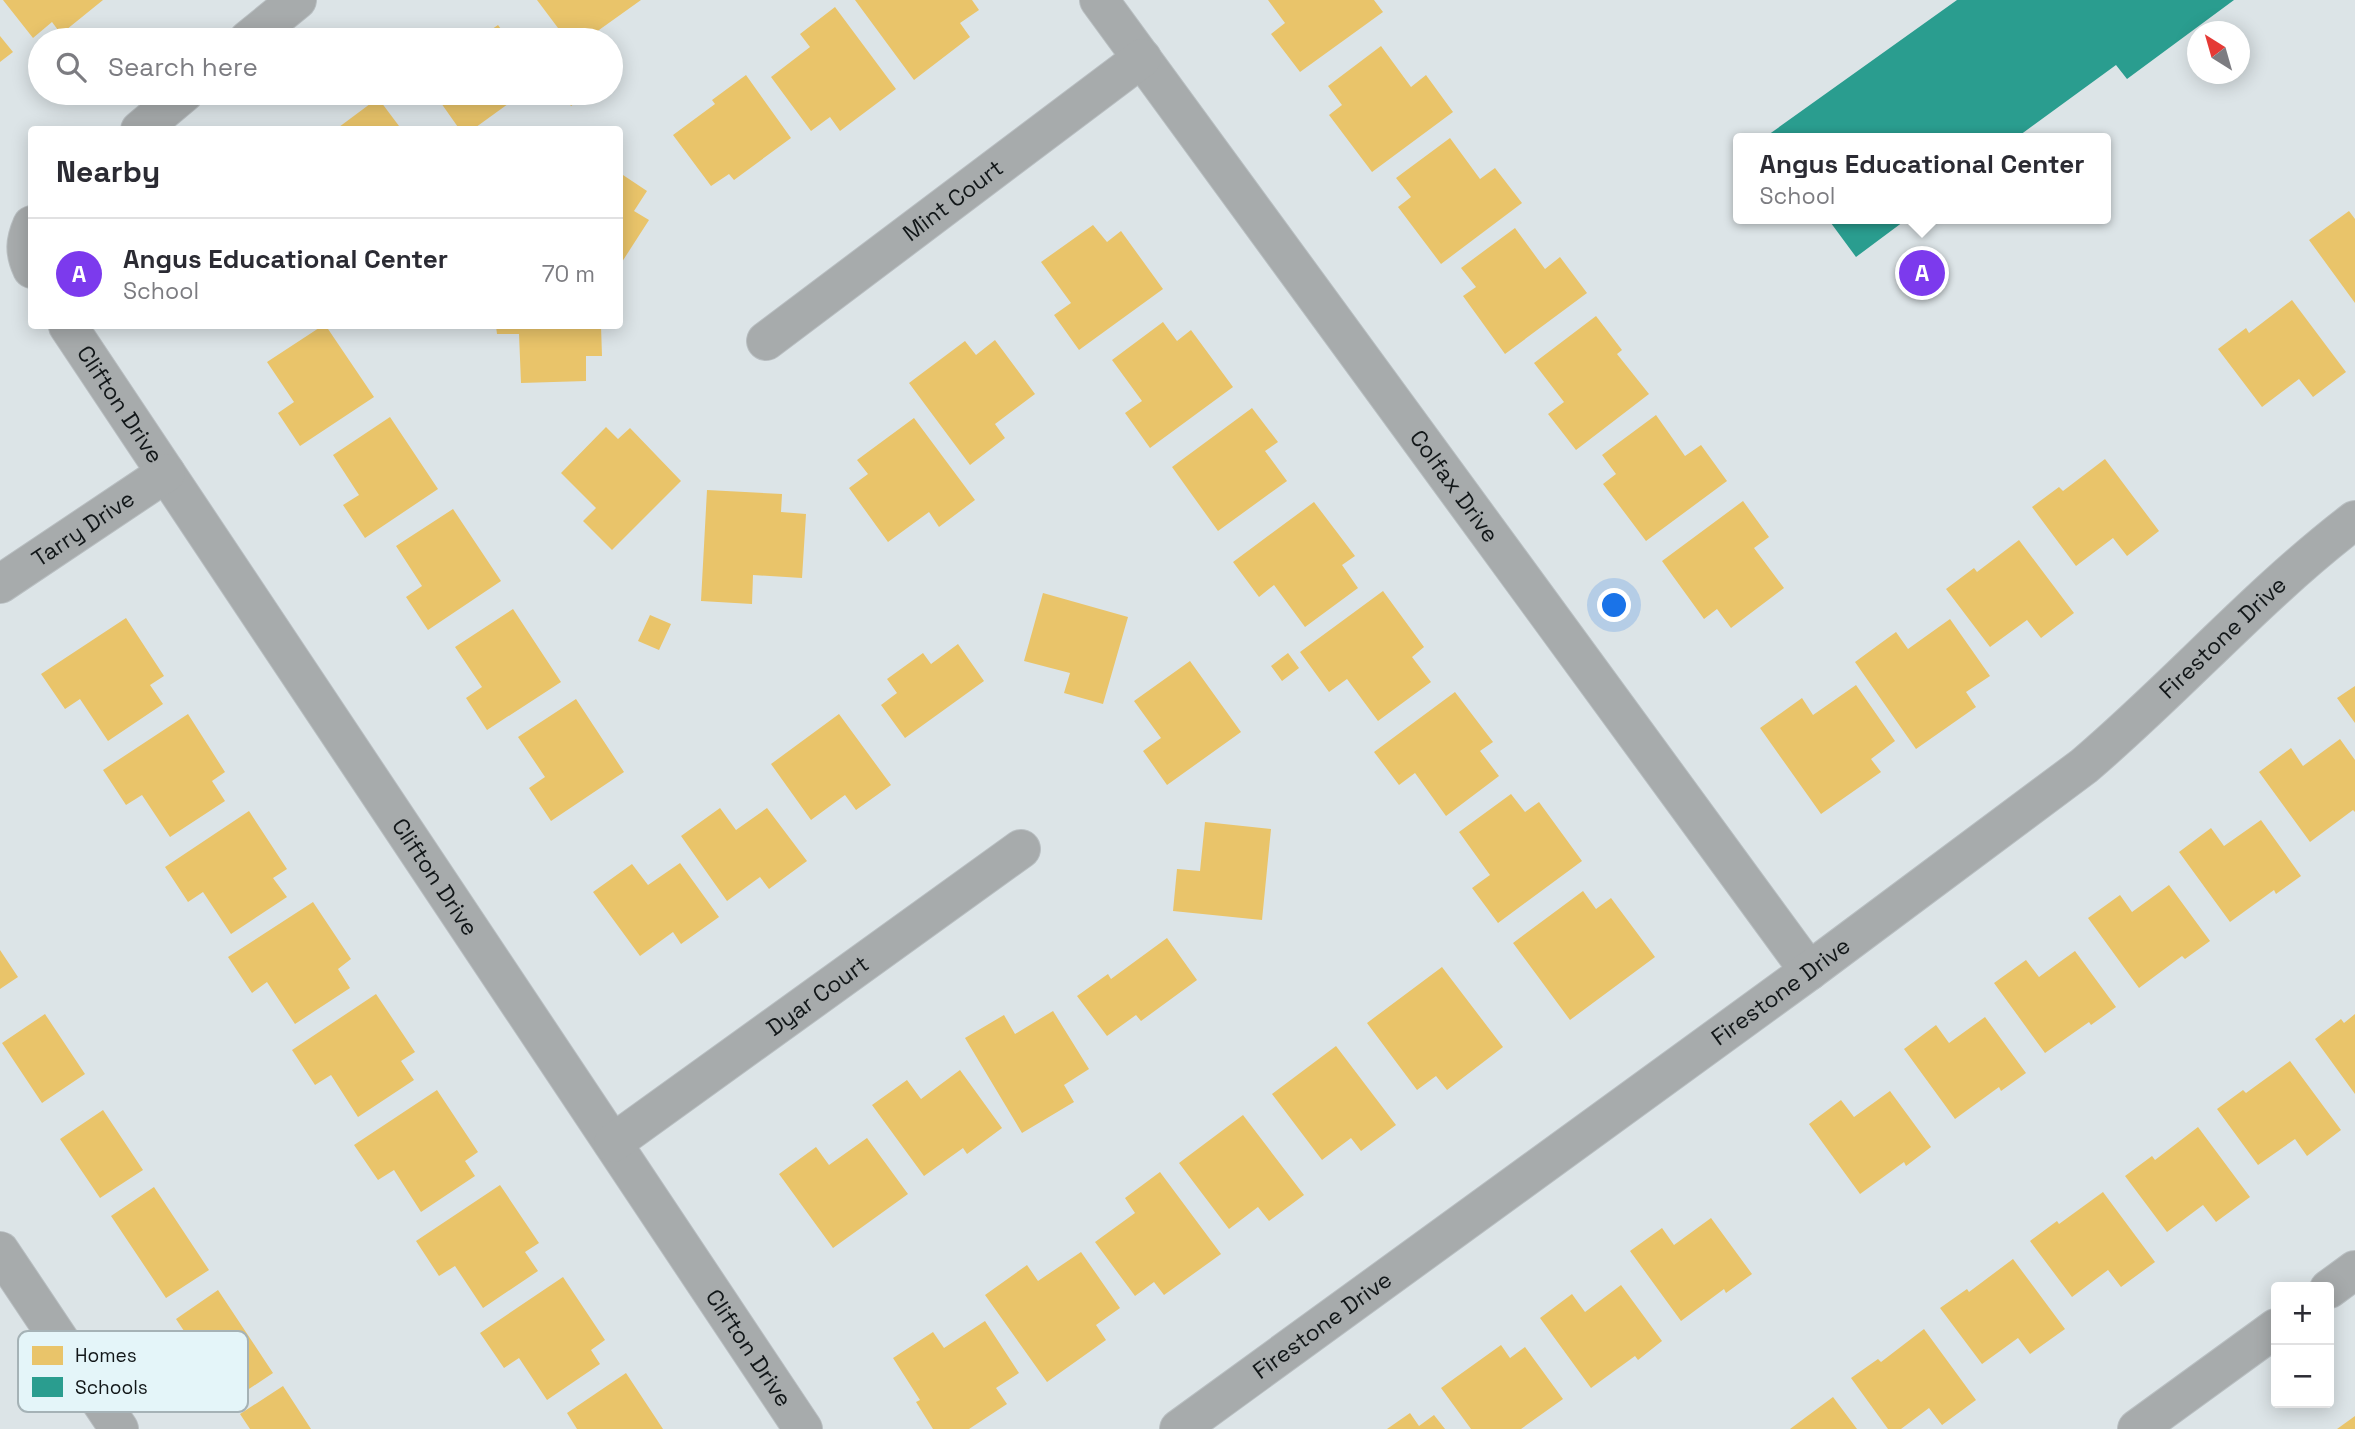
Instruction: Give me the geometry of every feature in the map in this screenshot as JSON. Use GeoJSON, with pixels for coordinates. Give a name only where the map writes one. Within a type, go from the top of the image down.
{"type":"FeatureCollection","features":[{"type":"Feature","properties":{"kind":"street"},"geometry":{"type":"LineString","coordinates":[[263,28],[297,0]]}},
{"type":"Feature","properties":{"kind":"street","name":"Colfax Drive"},"geometry":{"type":"LineString","coordinates":[[1099,0],[1809,971]]}},
{"type":"Feature","properties":{"kind":"street","name":"Mint Court"},"geometry":{"type":"LineString","coordinates":[[766,341],[1142,58]]}},
{"type":"Feature","properties":{"kind":"street"},"geometry":{"type":"LineString","coordinates":[[145,126],[170,105]]}},
{"type":"Feature","properties":{"kind":"street","name":"Clifton Drive"},"geometry":{"type":"LineString","coordinates":[[70,329],[803,1429]]}},
{"type":"Feature","properties":{"kind":"street","name":"Tarry Drive"},"geometry":{"type":"LineString","coordinates":[[0,583],[166,473]]}},
{"type":"Feature","properties":{"kind":"street","name":"Firestone Drive"},"geometry":{"type":"LineString","coordinates":[[1179,1429],[1809,971],[2084,766],[2267,595],[2355,520]]}},
{"type":"Feature","properties":{"kind":"street","name":"Dyar Court"},"geometry":{"type":"LineString","coordinates":[[613,1143],[1021,849]]}},
{"type":"Feature","properties":{"kind":"street"},"geometry":{"type":"LineString","coordinates":[[0,1251],[53,1331]]}},
{"type":"Feature","properties":{"kind":"street"},"geometry":{"type":"LineString","coordinates":[[2334,1285],[2355,1270]]}},
{"type":"Feature","properties":{"kind":"street"},"geometry":{"type":"LineString","coordinates":[[2137,1429],[2271,1332]]}},
{"type":"Feature","properties":{"kind":"street"},"geometry":{"type":"LineString","coordinates":[[108,1412],[119,1429]]}},
{"type":"Feature","properties":{"kind":"building: Homes"},"geometry":{"type":"Polygon","coordinates":[[[3,0],[103,0],[68,28],[56,28],[52,22],[45,28],[28,28],[28,32],[3,0]]]}},
{"type":"Feature","properties":{"kind":"building: Homes"},"geometry":{"type":"Polygon","coordinates":[[[537,0],[641,0],[602,28],[558,28],[537,0]]]}},
{"type":"Feature","properties":{"kind":"building: Homes"},"geometry":{"type":"Polygon","coordinates":[[[855,0],[972,0],[979,10],[960,23],[970,37],[914,80],[855,0]]]}},
{"type":"Feature","properties":{"kind":"building: Homes"},"geometry":{"type":"Polygon","coordinates":[[[1268,0],[1374,0],[1383,12],[1300,72],[1271,34],[1285,23],[1268,0]]]}},
{"type":"Feature","properties":{"kind":"building: Homes"},"geometry":{"type":"Polygon","coordinates":[[[835,7],[896,89],[840,131],[830,117],[811,131],[771,77],[810,47],[800,34],[835,7]]]}},
{"type":"Feature","properties":{"kind":"building: Homes"},"geometry":{"type":"Polygon","coordinates":[[[0,36],[13,52],[0,62],[0,36]]]}},
{"type":"Feature","properties":{"kind":"building: Homes"},"geometry":{"type":"Polygon","coordinates":[[[1381,46],[1411,87],[1426,75],[1453,112],[1372,172],[1329,115],[1342,105],[1328,86],[1381,46]]]}},
{"type":"Feature","properties":{"kind":"building: Homes"},"geometry":{"type":"Polygon","coordinates":[[[746,75],[791,138],[734,180],[729,174],[711,186],[673,135],[715,104],[712,100],[746,75]]]}},
{"type":"Feature","properties":{"kind":"building: Homes"},"geometry":{"type":"Polygon","coordinates":[[[369,105],[383,105],[399,126],[340,126],[369,105]]]}},
{"type":"Feature","properties":{"kind":"building: Homes"},"geometry":{"type":"Polygon","coordinates":[[[442,105],[506,105],[478,126],[457,126],[442,105]]]}},
{"type":"Feature","properties":{"kind":"building: Homes"},"geometry":{"type":"Polygon","coordinates":[[[1450,138],[1480,179],[1495,168],[1522,203],[1441,264],[1398,207],[1411,197],[1396,178],[1450,138]]]}},
{"type":"Feature","properties":{"kind":"building: Homes"},"geometry":{"type":"Polygon","coordinates":[[[623,175],[647,191],[634,211],[649,220],[623,260],[623,175]]]}},
{"type":"Feature","properties":{"kind":"building: Homes"},"geometry":{"type":"Polygon","coordinates":[[[2349,211],[2355,219],[2355,303],[2309,240],[2349,211]]]}},
{"type":"Feature","properties":{"kind":"building: Homes"},"geometry":{"type":"Polygon","coordinates":[[[1093,225],[1107,242],[1121,231],[1163,289],[1079,350],[1054,315],[1071,303],[1041,262],[1093,225]]]}},
{"type":"Feature","properties":{"kind":"building: Homes"},"geometry":{"type":"Polygon","coordinates":[[[1515,228],[1545,269],[1560,257],[1587,293],[1505,354],[1463,296],[1476,287],[1461,268],[1515,228]]]}},
{"type":"Feature","properties":{"kind":"building: Homes"},"geometry":{"type":"Polygon","coordinates":[[[2292,300],[2346,372],[2313,397],[2299,379],[2262,407],[2218,349],[2246,328],[2249,333],[2292,300]]]}},
{"type":"Feature","properties":{"kind":"building: Homes"},"geometry":{"type":"Polygon","coordinates":[[[1596,316],[1622,350],[1617,354],[1649,394],[1576,450],[1548,414],[1564,402],[1534,363],[1596,316]]]}},
{"type":"Feature","properties":{"kind":"building: Homes"},"geometry":{"type":"Polygon","coordinates":[[[1163,322],[1177,341],[1191,330],[1233,387],[1150,448],[1125,413],[1142,401],[1112,360],[1163,322]]]}},
{"type":"Feature","properties":{"kind":"building: Homes"},"geometry":{"type":"Polygon","coordinates":[[[317,329],[328,329],[374,397],[300,446],[278,413],[294,402],[267,362],[317,329]]]}},
{"type":"Feature","properties":{"kind":"building: Homes"},"geometry":{"type":"Polygon","coordinates":[[[496,329],[601,329],[602,356],[586,356],[586,381],[521,383],[519,334],[497,334],[496,329]]]}},
{"type":"Feature","properties":{"kind":"building: Homes"},"geometry":{"type":"Polygon","coordinates":[[[995,340],[1035,394],[995,424],[1005,438],[970,465],[909,383],[965,341],[976,355],[995,340]]]}},
{"type":"Feature","properties":{"kind":"building: Homes"},"geometry":{"type":"Polygon","coordinates":[[[1252,408],[1278,442],[1265,451],[1287,481],[1218,531],[1172,467],[1252,408]]]}},
{"type":"Feature","properties":{"kind":"building: Homes"},"geometry":{"type":"Polygon","coordinates":[[[1656,415],[1685,456],[1701,445],[1727,481],[1646,541],[1603,484],[1616,474],[1602,455],[1656,415]]]}},
{"type":"Feature","properties":{"kind":"building: Homes"},"geometry":{"type":"Polygon","coordinates":[[[390,417],[438,489],[365,538],[343,505],[359,495],[333,455],[390,417]]]}},
{"type":"Feature","properties":{"kind":"building: Homes"},"geometry":{"type":"Polygon","coordinates":[[[914,418],[975,500],[939,527],[929,512],[888,542],[849,488],[868,474],[857,460],[914,418]]]}},
{"type":"Feature","properties":{"kind":"building: Homes"},"geometry":{"type":"Polygon","coordinates":[[[606,427],[618,439],[630,428],[681,481],[612,550],[583,521],[596,508],[561,473],[606,427]]]}},
{"type":"Feature","properties":{"kind":"building: Homes"},"geometry":{"type":"Polygon","coordinates":[[[2105,459],[2159,531],[2127,556],[2113,538],[2076,566],[2032,507],[2059,487],[2063,491],[2105,459]]]}},
{"type":"Feature","properties":{"kind":"building: Homes"},"geometry":{"type":"Polygon","coordinates":[[[707,490],[782,494],[781,512],[806,514],[802,578],[753,575],[752,604],[701,601],[707,490]]]}},
{"type":"Feature","properties":{"kind":"building: Homes"},"geometry":{"type":"Polygon","coordinates":[[[1743,501],[1769,537],[1754,548],[1784,588],[1731,628],[1717,609],[1704,619],[1662,561],[1743,501]]]}},
{"type":"Feature","properties":{"kind":"building: Homes"},"geometry":{"type":"Polygon","coordinates":[[[1314,502],[1355,556],[1342,565],[1358,588],[1305,627],[1274,585],[1259,597],[1233,562],[1314,502]]]}},
{"type":"Feature","properties":{"kind":"building: Homes"},"geometry":{"type":"Polygon","coordinates":[[[453,509],[501,581],[428,630],[406,597],[422,586],[396,546],[453,509]]]}},
{"type":"Feature","properties":{"kind":"building: Homes"},"geometry":{"type":"Polygon","coordinates":[[[2019,540],[2074,613],[2041,638],[2027,620],[1990,647],[1946,589],[1974,568],[1977,572],[2019,540]]]}},
{"type":"Feature","properties":{"kind":"building: Homes"},"geometry":{"type":"Polygon","coordinates":[[[1383,591],[1424,647],[1412,657],[1431,682],[1378,721],[1347,679],[1329,692],[1300,652],[1383,591]]]}},
{"type":"Feature","properties":{"kind":"building: Homes"},"geometry":{"type":"Polygon","coordinates":[[[1043,593],[1128,617],[1103,704],[1064,693],[1070,673],[1024,661],[1043,593]]]}},
{"type":"Feature","properties":{"kind":"building: Homes"},"geometry":{"type":"Polygon","coordinates":[[[513,609],[561,682],[487,730],[466,698],[482,687],[455,647],[513,609]]]}},
{"type":"Feature","properties":{"kind":"building: Homes"},"geometry":{"type":"Polygon","coordinates":[[[650,615],[671,624],[659,650],[638,641],[650,615]]]}},
{"type":"Feature","properties":{"kind":"building: Homes"},"geometry":{"type":"Polygon","coordinates":[[[126,618],[164,676],[150,685],[163,704],[108,741],[80,699],[65,709],[41,674],[126,618]]]}},
{"type":"Feature","properties":{"kind":"building: Homes"},"geometry":{"type":"Polygon","coordinates":[[[1950,619],[1990,676],[1966,692],[1976,707],[1916,749],[1855,662],[1896,632],[1908,649],[1950,619]]]}},
{"type":"Feature","properties":{"kind":"building: Homes"},"geometry":{"type":"Polygon","coordinates":[[[958,644],[984,681],[905,738],[881,705],[897,693],[887,679],[923,653],[931,664],[958,644]]]}},
{"type":"Feature","properties":{"kind":"building: Homes"},"geometry":{"type":"Polygon","coordinates":[[[1288,653],[1299,668],[1282,681],[1271,666],[1288,653]]]}},
{"type":"Feature","properties":{"kind":"building: Homes"},"geometry":{"type":"Polygon","coordinates":[[[1190,661],[1241,732],[1167,785],[1143,751],[1161,738],[1134,701],[1190,661]]]}},
{"type":"Feature","properties":{"kind":"building: Homes"},"geometry":{"type":"Polygon","coordinates":[[[1856,685],[1895,741],[1871,759],[1881,772],[1821,814],[1760,728],[1802,698],[1813,715],[1856,685]]]}},
{"type":"Feature","properties":{"kind":"building: Homes"},"geometry":{"type":"Polygon","coordinates":[[[2355,686],[2355,723],[2337,698],[2355,686]]]}},
{"type":"Feature","properties":{"kind":"building: Homes"},"geometry":{"type":"Polygon","coordinates":[[[1455,692],[1493,742],[1480,751],[1499,776],[1446,816],[1415,773],[1399,785],[1374,752],[1455,692]]]}},
{"type":"Feature","properties":{"kind":"building: Homes"},"geometry":{"type":"Polygon","coordinates":[[[576,699],[624,772],[551,821],[529,788],[545,777],[518,737],[576,699]]]}},
{"type":"Feature","properties":{"kind":"building: Homes"},"geometry":{"type":"Polygon","coordinates":[[[188,714],[225,772],[212,781],[225,801],[170,837],[142,795],[126,805],[103,770],[188,714]]]}},
{"type":"Feature","properties":{"kind":"building: Homes"},"geometry":{"type":"Polygon","coordinates":[[[839,714],[891,785],[856,810],[845,795],[811,820],[771,764],[839,714]]]}},
{"type":"Feature","properties":{"kind":"building: Homes"},"geometry":{"type":"Polygon","coordinates":[[[2340,739],[2355,760],[2355,812],[2353,810],[2310,842],[2259,772],[2291,748],[2303,766],[2340,739]]]}},
{"type":"Feature","properties":{"kind":"building: Homes"},"geometry":{"type":"Polygon","coordinates":[[[1511,794],[1525,812],[1539,802],[1582,861],[1498,923],[1472,888],[1490,875],[1459,832],[1511,794]]]}},
{"type":"Feature","properties":{"kind":"building: Homes"},"geometry":{"type":"Polygon","coordinates":[[[720,808],[736,830],[767,808],[807,861],[769,889],[760,877],[727,901],[681,836],[720,808]]]}},
{"type":"Feature","properties":{"kind":"building: Homes"},"geometry":{"type":"Polygon","coordinates":[[[249,811],[287,869],[273,878],[287,897],[231,934],[203,892],[188,902],[165,867],[249,811]]]}},
{"type":"Feature","properties":{"kind":"building: Homes"},"geometry":{"type":"Polygon","coordinates":[[[2261,820],[2301,876],[2276,894],[2274,890],[2230,922],[2179,852],[2211,828],[2224,846],[2261,820]]]}},
{"type":"Feature","properties":{"kind":"building: Homes"},"geometry":{"type":"Polygon","coordinates":[[[1205,822],[1271,829],[1262,920],[1173,911],[1177,869],[1200,871],[1205,822]]]}},
{"type":"Feature","properties":{"kind":"building: Homes"},"geometry":{"type":"Polygon","coordinates":[[[680,863],[719,917],[681,944],[673,932],[640,956],[593,892],[632,864],[648,885],[680,863]]]}},
{"type":"Feature","properties":{"kind":"building: Homes"},"geometry":{"type":"Polygon","coordinates":[[[2169,885],[2210,941],[2185,959],[2182,956],[2139,988],[2088,918],[2120,895],[2132,912],[2169,885]]]}},
{"type":"Feature","properties":{"kind":"building: Homes"},"geometry":{"type":"Polygon","coordinates":[[[1583,891],[1596,909],[1611,898],[1655,957],[1570,1020],[1513,943],[1583,891]]]}},
{"type":"Feature","properties":{"kind":"building: Homes"},"geometry":{"type":"Polygon","coordinates":[[[313,902],[351,959],[338,969],[350,988],[295,1024],[267,982],[252,993],[228,957],[313,902]]]}},
{"type":"Feature","properties":{"kind":"building: Homes"},"geometry":{"type":"Polygon","coordinates":[[[1167,938],[1197,980],[1141,1021],[1136,1015],[1107,1036],[1077,996],[1108,974],[1111,979],[1167,938]]]}},
{"type":"Feature","properties":{"kind":"building: Homes"},"geometry":{"type":"Polygon","coordinates":[[[0,950],[18,977],[0,989],[0,950]]]}},
{"type":"Feature","properties":{"kind":"building: Homes"},"geometry":{"type":"Polygon","coordinates":[[[2075,951],[2116,1007],[2045,1053],[1994,983],[2026,960],[2039,977],[2075,951]]]}},
{"type":"Feature","properties":{"kind":"building: Homes"},"geometry":{"type":"Polygon","coordinates":[[[1442,967],[1503,1047],[1447,1090],[1436,1076],[1417,1090],[1367,1023],[1442,967]]]}},
{"type":"Feature","properties":{"kind":"building: Homes"},"geometry":{"type":"Polygon","coordinates":[[[376,994],[415,1052],[401,1061],[414,1080],[358,1117],[331,1075],[315,1085],[292,1050],[376,994]]]}},
{"type":"Feature","properties":{"kind":"building: Homes"},"geometry":{"type":"Polygon","coordinates":[[[1053,1011],[1089,1069],[1064,1085],[1074,1102],[1022,1133],[965,1038],[1004,1015],[1015,1034],[1053,1011]]]}},
{"type":"Feature","properties":{"kind":"building: Homes"},"geometry":{"type":"Polygon","coordinates":[[[45,1014],[85,1074],[42,1103],[2,1043],[45,1014]]]}},
{"type":"Feature","properties":{"kind":"building: Homes"},"geometry":{"type":"Polygon","coordinates":[[[2355,1014],[2355,1094],[2315,1039],[2341,1019],[2344,1023],[2355,1014]]]}},
{"type":"Feature","properties":{"kind":"building: Homes"},"geometry":{"type":"Polygon","coordinates":[[[1985,1017],[2026,1073],[2001,1091],[1999,1087],[1955,1119],[1904,1049],[1936,1025],[1949,1043],[1985,1017]]]}},
{"type":"Feature","properties":{"kind":"building: Homes"},"geometry":{"type":"Polygon","coordinates":[[[1336,1046],[1396,1125],[1361,1151],[1351,1138],[1322,1160],[1272,1094],[1336,1046]]]}},
{"type":"Feature","properties":{"kind":"building: Homes"},"geometry":{"type":"Polygon","coordinates":[[[2290,1061],[2341,1130],[2307,1156],[2295,1139],[2258,1165],[2217,1109],[2243,1090],[2246,1093],[2290,1061]]]}},
{"type":"Feature","properties":{"kind":"building: Homes"},"geometry":{"type":"Polygon","coordinates":[[[960,1070],[1002,1128],[967,1154],[963,1148],[924,1176],[872,1105],[907,1080],[921,1099],[960,1070]]]}},
{"type":"Feature","properties":{"kind":"building: Homes"},"geometry":{"type":"Polygon","coordinates":[[[437,1090],[478,1152],[465,1161],[475,1176],[421,1212],[394,1170],[378,1180],[354,1145],[437,1090]]]}},
{"type":"Feature","properties":{"kind":"building: Homes"},"geometry":{"type":"Polygon","coordinates":[[[1890,1091],[1931,1147],[1906,1166],[1904,1162],[1860,1194],[1809,1124],[1841,1100],[1854,1117],[1890,1091]]]}},
{"type":"Feature","properties":{"kind":"building: Homes"},"geometry":{"type":"Polygon","coordinates":[[[103,1110],[143,1170],[100,1198],[60,1139],[103,1110]]]}},
{"type":"Feature","properties":{"kind":"building: Homes"},"geometry":{"type":"Polygon","coordinates":[[[1243,1115],[1304,1195],[1269,1221],[1258,1207],[1229,1229],[1179,1163],[1243,1115]]]}},
{"type":"Feature","properties":{"kind":"building: Homes"},"geometry":{"type":"Polygon","coordinates":[[[2198,1127],[2250,1197],[2216,1222],[2203,1205],[2167,1232],[2125,1176],[2152,1156],[2155,1160],[2198,1127]]]}},
{"type":"Feature","properties":{"kind":"building: Homes"},"geometry":{"type":"Polygon","coordinates":[[[867,1138],[908,1194],[833,1248],[779,1174],[816,1147],[829,1165],[867,1138]]]}},
{"type":"Feature","properties":{"kind":"building: Homes"},"geometry":{"type":"Polygon","coordinates":[[[1160,1172],[1221,1254],[1164,1295],[1154,1282],[1135,1296],[1095,1242],[1135,1213],[1125,1198],[1160,1172]]]}},
{"type":"Feature","properties":{"kind":"building: Homes"},"geometry":{"type":"Polygon","coordinates":[[[500,1185],[539,1243],[525,1252],[538,1271],[483,1308],[455,1266],[439,1276],[416,1241],[500,1185]]]}},
{"type":"Feature","properties":{"kind":"building: Homes"},"geometry":{"type":"Polygon","coordinates":[[[154,1187],[209,1270],[166,1298],[111,1216],[154,1187]]]}},
{"type":"Feature","properties":{"kind":"building: Homes"},"geometry":{"type":"Polygon","coordinates":[[[2103,1192],[2155,1262],[2121,1287],[2108,1270],[2072,1297],[2030,1241],[2103,1192]]]}},
{"type":"Feature","properties":{"kind":"building: Homes"},"geometry":{"type":"Polygon","coordinates":[[[1711,1218],[1752,1274],[1726,1293],[1724,1289],[1681,1321],[1630,1251],[1662,1228],[1674,1245],[1711,1218]]]}},
{"type":"Feature","properties":{"kind":"building: Homes"},"geometry":{"type":"Polygon","coordinates":[[[1081,1252],[1120,1308],[1096,1325],[1106,1340],[1047,1382],[985,1295],[1027,1265],[1038,1281],[1081,1252]]]}},
{"type":"Feature","properties":{"kind":"building: Homes"},"geometry":{"type":"Polygon","coordinates":[[[2013,1259],[2065,1329],[2030,1354],[2018,1338],[1982,1364],[1940,1308],[1967,1289],[1969,1292],[2013,1259]]]}},
{"type":"Feature","properties":{"kind":"building: Homes"},"geometry":{"type":"Polygon","coordinates":[[[563,1277],[605,1340],[591,1350],[600,1364],[547,1400],[519,1358],[504,1368],[480,1333],[563,1277]]]}},
{"type":"Feature","properties":{"kind":"building: Homes"},"geometry":{"type":"Polygon","coordinates":[[[1621,1285],[1662,1341],[1638,1360],[1635,1356],[1591,1388],[1540,1318],[1572,1294],[1585,1312],[1621,1285]]]}},
{"type":"Feature","properties":{"kind":"building: Homes"},"geometry":{"type":"Polygon","coordinates":[[[218,1290],[245,1331],[184,1331],[176,1319],[218,1290]]]}},
{"type":"Feature","properties":{"kind":"building: Homes"},"geometry":{"type":"Polygon","coordinates":[[[985,1321],[1019,1373],[996,1388],[1007,1404],[969,1429],[933,1429],[916,1402],[920,1400],[893,1358],[933,1332],[944,1348],[985,1321]]]}},
{"type":"Feature","properties":{"kind":"building: Homes"},"geometry":{"type":"Polygon","coordinates":[[[1924,1329],[1976,1400],[1942,1425],[1929,1408],[1901,1429],[1888,1429],[1851,1378],[1878,1359],[1881,1362],[1924,1329]]]}},
{"type":"Feature","properties":{"kind":"building: Homes"},"geometry":{"type":"Polygon","coordinates":[[[248,1335],[273,1373],[248,1390],[248,1335]]]}},
{"type":"Feature","properties":{"kind":"building: Homes"},"geometry":{"type":"Polygon","coordinates":[[[1501,1345],[1510,1358],[1525,1347],[1563,1399],[1521,1429],[1471,1429],[1441,1388],[1501,1345]]]}},
{"type":"Feature","properties":{"kind":"building: Homes"},"geometry":{"type":"Polygon","coordinates":[[[626,1373],[663,1429],[577,1429],[567,1413],[626,1373]]]}},
{"type":"Feature","properties":{"kind":"building: Homes"},"geometry":{"type":"Polygon","coordinates":[[[283,1386],[311,1429],[250,1429],[240,1414],[248,1412],[248,1409],[283,1386]]]}},
{"type":"Feature","properties":{"kind":"building: Homes"},"geometry":{"type":"Polygon","coordinates":[[[1833,1397],[1857,1429],[1790,1429],[1833,1397]]]}},
{"type":"Feature","properties":{"kind":"building: Homes"},"geometry":{"type":"Polygon","coordinates":[[[1410,1413],[1419,1426],[1434,1415],[1445,1429],[1387,1429],[1410,1413]]]}},
{"type":"Feature","properties":{"kind":"building: Homes"},"geometry":{"type":"Polygon","coordinates":[[[2355,1416],[2355,1429],[2337,1429],[2355,1416]]]}},
{"type":"Feature","properties":{"kind":"building: Schools"},"geometry":{"type":"Polygon","coordinates":[[[1957,0],[2234,0],[2206,21],[2187,21],[2187,35],[2127,79],[2116,65],[2023,133],[1771,133],[1957,0]]]}},
{"type":"Feature","properties":{"kind":"building: Schools"},"geometry":{"type":"Polygon","coordinates":[[[1832,224],[1900,224],[1856,257],[1832,224]]]}},
{"type":"Feature","properties":{"kind":"place","name":"Angus Educational Center"},"geometry":{"type":"Point","coordinates":[1922,273]}}]}
